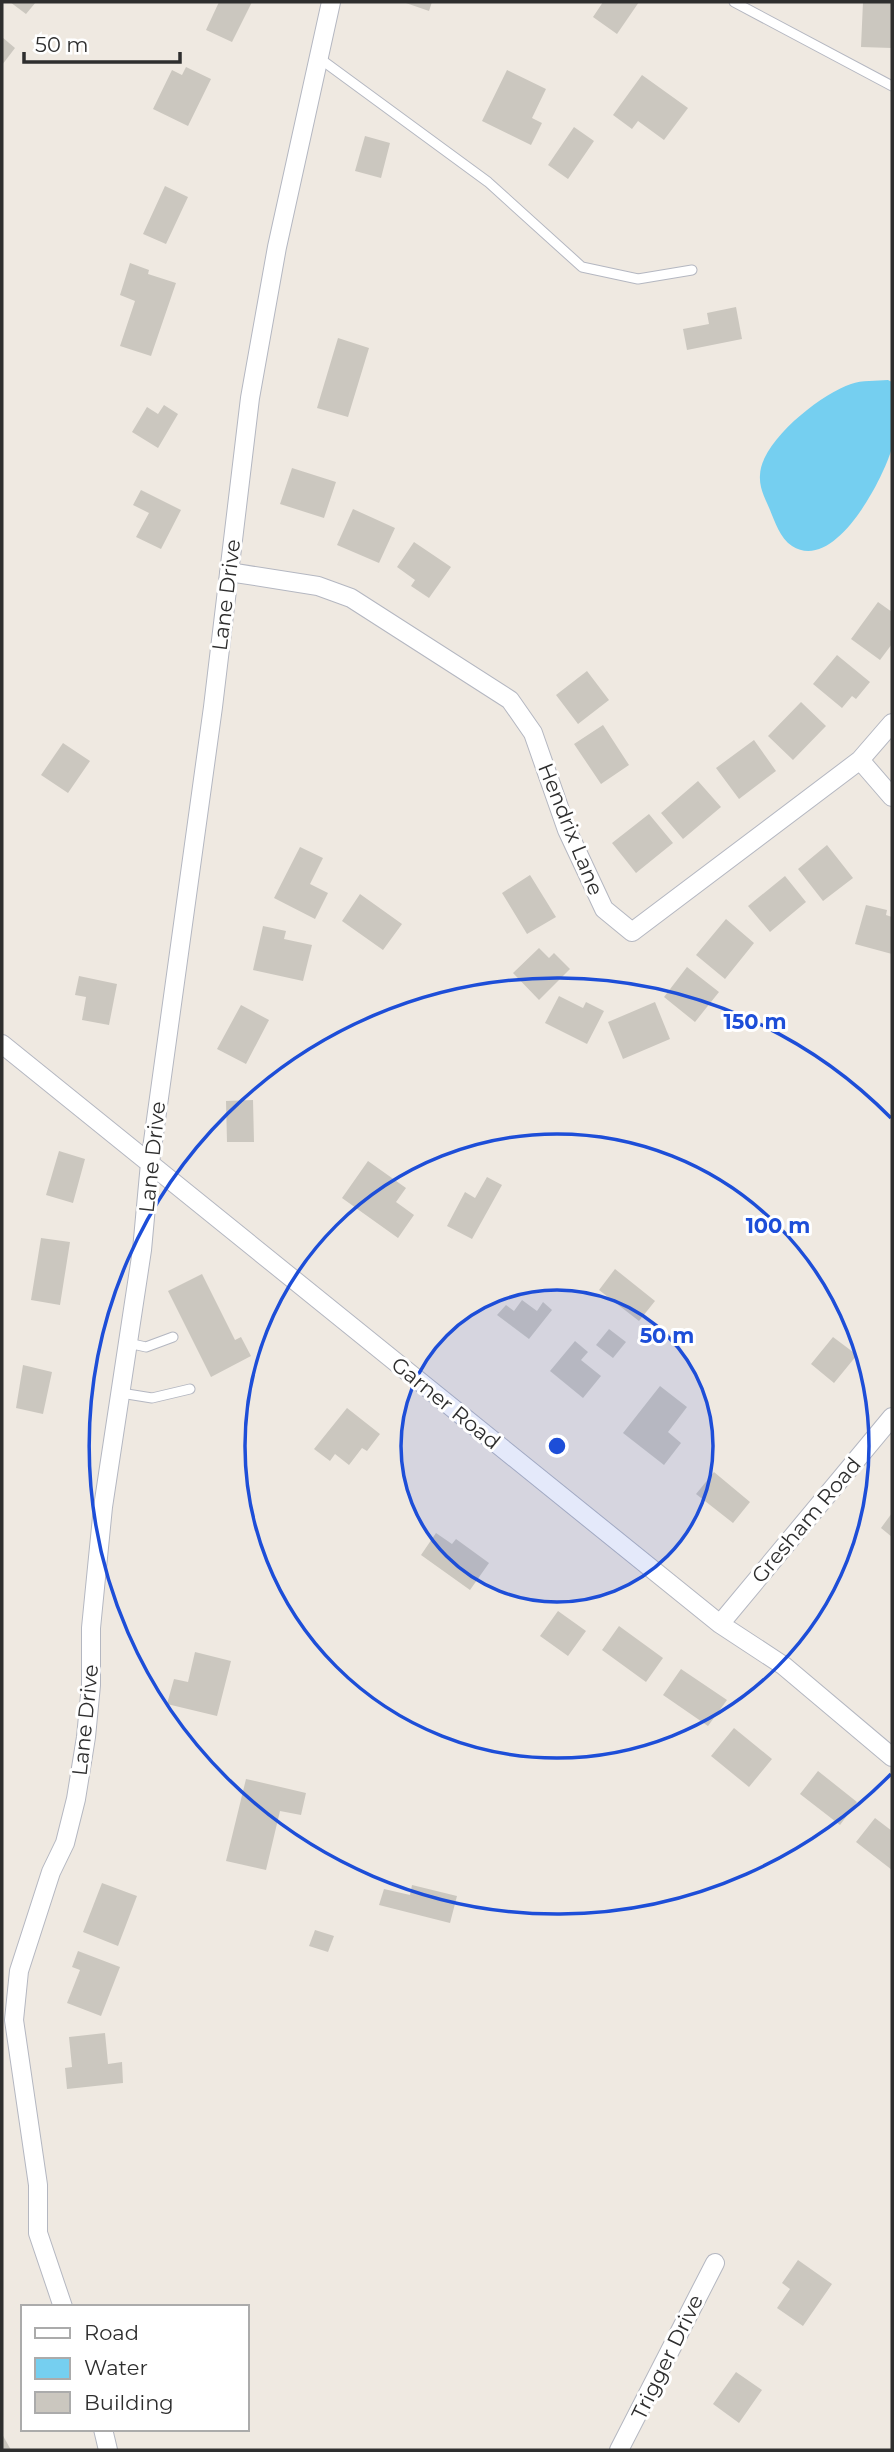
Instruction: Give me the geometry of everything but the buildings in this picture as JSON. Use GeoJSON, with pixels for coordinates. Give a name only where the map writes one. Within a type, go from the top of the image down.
{"type":"FeatureCollection","features":[{"type":"Feature","properties":{"kind":"street","name":"Lane Drive"},"geometry":{"type":"LineString","coordinates":[[63,2305],[38,2233],[38,2185],[14,2020],[19,1971],[51,1872],[65,1843],[76,1799],[91,1685],[92,1628],[103,1507],[142,1250],[149,1163],[254,376],[277,247],[331,2]]}},
{"type":"Feature","properties":{"kind":"street","name":"Hendrix Lane"},"geometry":{"type":"LineString","coordinates":[[229,572],[318,586],[351,598],[510,700],[533,733],[567,830],[604,909],[632,932],[783,821],[860,760],[892,723]]}},
{"type":"Feature","properties":{"kind":"street"},"geometry":{"type":"LineString","coordinates":[[860,760],[892,797]]}},
{"type":"Feature","properties":{"kind":"street","name":"Garner Road"},"geometry":{"type":"LineString","coordinates":[[2,1044],[720,1624],[784,1666],[892,1757]]}},
{"type":"Feature","properties":{"kind":"street","name":"Gresham Road"},"geometry":{"type":"LineString","coordinates":[[720,1624],[892,1417]]}},
{"type":"Feature","properties":{"kind":"street","name":"Trigger Drive"},"geometry":{"type":"LineString","coordinates":[[619,2450],[715,2263]]}},
{"type":"Feature","properties":{"kind":"street"},"geometry":{"type":"LineString","coordinates":[[103,2431],[108,2450]]}},
{"type":"Feature","properties":{"kind":"lane"},"geometry":{"type":"LineString","coordinates":[[734,2],[892,86]]}},
{"type":"Feature","properties":{"kind":"lane"},"geometry":{"type":"LineString","coordinates":[[319,58],[488,182],[582,267],[638,279],[692,270]]}},
{"type":"Feature","properties":{"kind":"lane"},"geometry":{"type":"LineString","coordinates":[[128,1343],[146,1347],[173,1337]]}},
{"type":"Feature","properties":{"kind":"lane"},"geometry":{"type":"LineString","coordinates":[[121,1393],[152,1398],[190,1389]]}},
{"type":"Feature","properties":{"kind":"water"},"geometry":{"type":"Polygon","coordinates":[[[860,382],[892,382],[891,451],[877,483],[853,521],[839,536],[824,547],[808,551],[792,546],[778,530],[760,484],[763,462],[770,448],[809,408],[839,389],[860,382]]]}}]}
